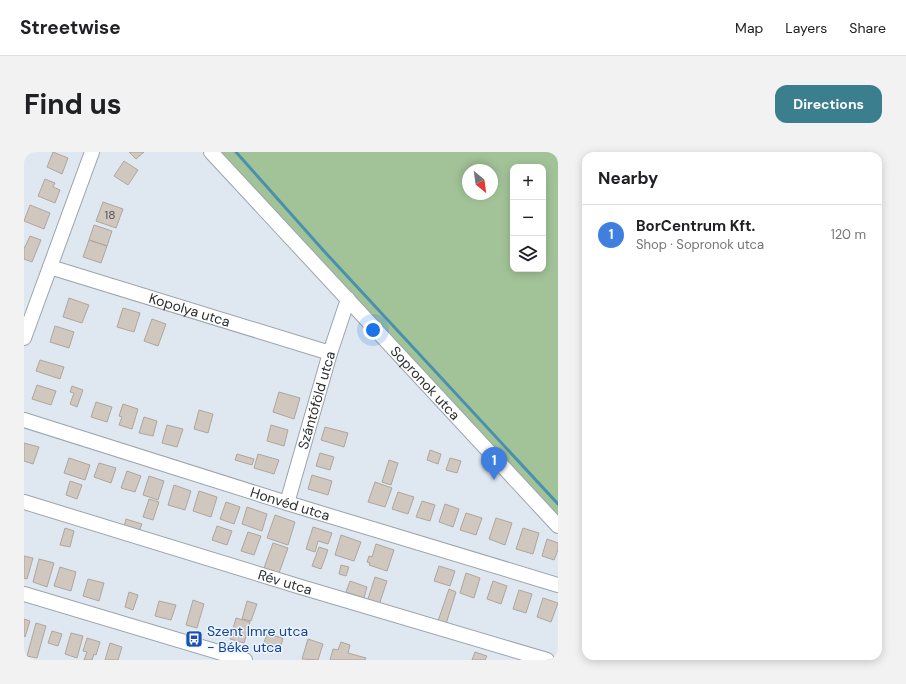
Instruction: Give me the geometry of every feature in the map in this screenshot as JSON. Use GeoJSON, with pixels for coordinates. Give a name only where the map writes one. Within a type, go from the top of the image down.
{"type":"FeatureCollection","features":[{"type":"Feature","properties":{"kind":"street"},"geometry":{"type":"LineString","coordinates":[[24,338],[92,152]]}},
{"type":"Feature","properties":{"kind":"street","name":"Sopronok utca"},"geometry":{"type":"LineString","coordinates":[[211,152],[558,526]]}},
{"type":"Feature","properties":{"kind":"street","name":"Kopolya utca"},"geometry":{"type":"LineString","coordinates":[[50,267],[330,353]]}},
{"type":"Feature","properties":{"kind":"street","name":"Szántóföld utca"},"geometry":{"type":"LineString","coordinates":[[287,503],[330,353],[348,299]]}},
{"type":"Feature","properties":{"kind":"street","name":"Honvéd utca"},"geometry":{"type":"LineString","coordinates":[[24,420],[287,503],[558,585]]}},
{"type":"Feature","properties":{"kind":"street","name":"Rév utca"},"geometry":{"type":"LineString","coordinates":[[24,502],[301,587],[548,660]]}},
{"type":"Feature","properties":{"kind":"street"},"geometry":{"type":"LineString","coordinates":[[24,594],[246,660]]}},
{"type":"Feature","properties":{"kind":"green space"},"geometry":{"type":"Polygon","coordinates":[[[218,152],[558,152],[558,520],[218,152]]]}},
{"type":"Feature","properties":{"kind":"building"},"geometry":{"type":"Polygon","coordinates":[[[53,152],[68,158],[62,174],[47,167],[53,152]]]}},
{"type":"Feature","properties":{"kind":"building"},"geometry":{"type":"Polygon","coordinates":[[[129,152],[144,152],[136,159],[129,152]]]}},
{"type":"Feature","properties":{"kind":"building"},"geometry":{"type":"Polygon","coordinates":[[[124,161],[138,170],[128,185],[114,176],[124,161]]]}},
{"type":"Feature","properties":{"kind":"building"},"geometry":{"type":"Polygon","coordinates":[[[45,179],[55,183],[53,187],[60,190],[55,203],[38,196],[45,179]]]}},
{"type":"Feature","properties":{"kind":"building"},"geometry":{"type":"Polygon","coordinates":[[[103,202],[123,209],[116,228],[96,221],[103,202]]]}},
{"type":"Feature","properties":{"kind":"building"},"geometry":{"type":"Polygon","coordinates":[[[30,205],[50,213],[44,229],[24,221],[30,205]]]}},
{"type":"Feature","properties":{"kind":"building"},"geometry":{"type":"Polygon","coordinates":[[[94,225],[112,231],[107,246],[89,240],[94,225]]]}},
{"type":"Feature","properties":{"kind":"building"},"geometry":{"type":"Polygon","coordinates":[[[30,236],[41,240],[32,262],[24,259],[24,247],[30,236]]]}},
{"type":"Feature","properties":{"kind":"building"},"geometry":{"type":"Polygon","coordinates":[[[89,240],[107,246],[101,263],[83,257],[89,240]]]}},
{"type":"Feature","properties":{"kind":"building"},"geometry":{"type":"Polygon","coordinates":[[[69,298],[89,305],[82,323],[63,317],[69,298]]]}},
{"type":"Feature","properties":{"kind":"building"},"geometry":{"type":"Polygon","coordinates":[[[123,308],[140,313],[134,332],[117,327],[123,308]]]}},
{"type":"Feature","properties":{"kind":"building"},"geometry":{"type":"Polygon","coordinates":[[[152,319],[166,324],[158,346],[144,341],[152,319]]]}},
{"type":"Feature","properties":{"kind":"building"},"geometry":{"type":"Polygon","coordinates":[[[55,326],[74,332],[69,348],[50,342],[55,326]]]}},
{"type":"Feature","properties":{"kind":"building"},"geometry":{"type":"Polygon","coordinates":[[[40,360],[64,367],[60,379],[36,371],[40,360]]]}},
{"type":"Feature","properties":{"kind":"building"},"geometry":{"type":"Polygon","coordinates":[[[37,385],[56,391],[51,405],[32,399],[37,385]]]}},
{"type":"Feature","properties":{"kind":"building"},"geometry":{"type":"Polygon","coordinates":[[[72,386],[83,390],[77,407],[70,404],[74,393],[70,392],[72,386]]]}},
{"type":"Feature","properties":{"kind":"building"},"geometry":{"type":"Polygon","coordinates":[[[279,392],[300,398],[294,419],[273,412],[279,392]]]}},
{"type":"Feature","properties":{"kind":"building"},"geometry":{"type":"Polygon","coordinates":[[[96,402],[112,407],[107,422],[91,417],[96,402]]]}},
{"type":"Feature","properties":{"kind":"building"},"geometry":{"type":"Polygon","coordinates":[[[123,404],[138,409],[132,429],[119,425],[122,417],[119,416],[123,404]]]}},
{"type":"Feature","properties":{"kind":"building"},"geometry":{"type":"Polygon","coordinates":[[[199,410],[213,414],[208,433],[194,429],[199,410]]]}},
{"type":"Feature","properties":{"kind":"building"},"geometry":{"type":"Polygon","coordinates":[[[144,417],[157,421],[153,436],[139,433],[144,417]]]}},
{"type":"Feature","properties":{"kind":"building"},"geometry":{"type":"Polygon","coordinates":[[[167,425],[183,429],[177,447],[162,443],[167,425]]]}},
{"type":"Feature","properties":{"kind":"building"},"geometry":{"type":"Polygon","coordinates":[[[271,425],[288,430],[284,446],[267,441],[271,425]]]}},
{"type":"Feature","properties":{"kind":"building"},"geometry":{"type":"Polygon","coordinates":[[[325,427],[348,433],[344,447],[321,440],[325,427]]]}},
{"type":"Feature","properties":{"kind":"building"},"geometry":{"type":"Polygon","coordinates":[[[24,443],[39,447],[33,464],[24,461],[24,443]]]}},
{"type":"Feature","properties":{"kind":"building"},"geometry":{"type":"Polygon","coordinates":[[[430,450],[441,454],[438,464],[427,460],[430,450]]]}},
{"type":"Feature","properties":{"kind":"building"},"geometry":{"type":"Polygon","coordinates":[[[320,453],[334,457],[330,470],[316,466],[320,453]]]}},
{"type":"Feature","properties":{"kind":"building"},"geometry":{"type":"Polygon","coordinates":[[[237,454],[254,459],[252,465],[235,460],[237,454]]]}},
{"type":"Feature","properties":{"kind":"building"},"geometry":{"type":"Polygon","coordinates":[[[258,454],[279,460],[274,474],[254,468],[258,454]]]}},
{"type":"Feature","properties":{"kind":"building"},"geometry":{"type":"Polygon","coordinates":[[[69,458],[90,465],[85,480],[64,473],[69,458]]]}},
{"type":"Feature","properties":{"kind":"building"},"geometry":{"type":"Polygon","coordinates":[[[450,458],[461,461],[457,473],[446,470],[450,458]]]}},
{"type":"Feature","properties":{"kind":"building"},"geometry":{"type":"Polygon","coordinates":[[[389,460],[398,463],[391,485],[382,482],[389,460]]]}},
{"type":"Feature","properties":{"kind":"building"},"geometry":{"type":"Polygon","coordinates":[[[99,463],[116,468],[111,483],[94,477],[99,463]]]}},
{"type":"Feature","properties":{"kind":"building"},"geometry":{"type":"Polygon","coordinates":[[[127,471],[141,476],[135,492],[121,488],[127,471]]]}},
{"type":"Feature","properties":{"kind":"building"},"geometry":{"type":"Polygon","coordinates":[[[312,475],[332,481],[328,495],[308,489],[312,475]]]}},
{"type":"Feature","properties":{"kind":"building"},"geometry":{"type":"Polygon","coordinates":[[[149,476],[164,481],[158,500],[143,495],[149,476]]]}},
{"type":"Feature","properties":{"kind":"building"},"geometry":{"type":"Polygon","coordinates":[[[70,481],[82,485],[77,499],[66,495],[70,481]]]}},
{"type":"Feature","properties":{"kind":"building"},"geometry":{"type":"Polygon","coordinates":[[[375,482],[392,488],[385,507],[368,502],[375,482]]]}},
{"type":"Feature","properties":{"kind":"building"},"geometry":{"type":"Polygon","coordinates":[[[174,485],[191,491],[185,510],[168,505],[174,485]]]}},
{"type":"Feature","properties":{"kind":"building"},"geometry":{"type":"Polygon","coordinates":[[[199,491],[217,497],[211,517],[193,511],[199,491]]]}},
{"type":"Feature","properties":{"kind":"building"},"geometry":{"type":"Polygon","coordinates":[[[398,492],[414,497],[408,514],[392,509],[398,492]]]}},
{"type":"Feature","properties":{"kind":"building"},"geometry":{"type":"Polygon","coordinates":[[[149,499],[159,502],[153,520],[143,517],[149,499]]]}},
{"type":"Feature","properties":{"kind":"building"},"geometry":{"type":"Polygon","coordinates":[[[422,501],[435,505],[430,521],[416,517],[422,501]]]}},
{"type":"Feature","properties":{"kind":"building"},"geometry":{"type":"Polygon","coordinates":[[[226,502],[240,507],[234,524],[220,519],[226,502]]]}},
{"type":"Feature","properties":{"kind":"building"},"geometry":{"type":"Polygon","coordinates":[[[445,504],[459,509],[453,527],[439,522],[445,504]]]}},
{"type":"Feature","properties":{"kind":"building"},"geometry":{"type":"Polygon","coordinates":[[[247,507],[267,514],[262,531],[242,524],[247,507]]]}},
{"type":"Feature","properties":{"kind":"building"},"geometry":{"type":"Polygon","coordinates":[[[466,513],[482,518],[476,535],[460,530],[466,513]]]}},
{"type":"Feature","properties":{"kind":"building"},"geometry":{"type":"Polygon","coordinates":[[[275,515],[295,522],[288,545],[267,538],[275,515]]]}},
{"type":"Feature","properties":{"kind":"building"},"geometry":{"type":"Polygon","coordinates":[[[496,518],[512,523],[505,545],[489,539],[496,518]]]}},
{"type":"Feature","properties":{"kind":"building"},"geometry":{"type":"Polygon","coordinates":[[[126,519],[142,524],[139,532],[124,527],[126,519]]]}},
{"type":"Feature","properties":{"kind":"building"},"geometry":{"type":"Polygon","coordinates":[[[217,526],[232,531],[227,545],[212,540],[217,526]]]}},
{"type":"Feature","properties":{"kind":"building"},"geometry":{"type":"Polygon","coordinates":[[[313,527],[332,533],[328,544],[318,541],[315,552],[306,549],[313,527]]]}},
{"type":"Feature","properties":{"kind":"building"},"geometry":{"type":"Polygon","coordinates":[[[65,528],[74,531],[70,547],[60,545],[65,528]]]}},
{"type":"Feature","properties":{"kind":"building"},"geometry":{"type":"Polygon","coordinates":[[[523,528],[539,533],[533,554],[516,549],[523,528]]]}},
{"type":"Feature","properties":{"kind":"building"},"geometry":{"type":"Polygon","coordinates":[[[248,532],[261,536],[254,555],[241,551],[248,532]]]}},
{"type":"Feature","properties":{"kind":"building"},"geometry":{"type":"Polygon","coordinates":[[[341,535],[361,542],[354,561],[335,555],[341,535]]]}},
{"type":"Feature","properties":{"kind":"building"},"geometry":{"type":"Polygon","coordinates":[[[547,539],[558,543],[558,550],[554,560],[542,556],[547,539]]]}},
{"type":"Feature","properties":{"kind":"building"},"geometry":{"type":"Polygon","coordinates":[[[273,543],[288,548],[279,573],[264,568],[273,543]]]}},
{"type":"Feature","properties":{"kind":"building"},"geometry":{"type":"Polygon","coordinates":[[[376,544],[394,550],[387,571],[369,565],[370,563],[367,562],[369,556],[372,557],[376,544]]]}},
{"type":"Feature","properties":{"kind":"building"},"geometry":{"type":"Polygon","coordinates":[[[319,547],[328,550],[321,569],[312,566],[319,547]]]}},
{"type":"Feature","properties":{"kind":"building"},"geometry":{"type":"Polygon","coordinates":[[[24,556],[33,558],[27,579],[24,578],[24,556]]]}},
{"type":"Feature","properties":{"kind":"building"},"geometry":{"type":"Polygon","coordinates":[[[39,559],[54,563],[47,587],[33,582],[39,559]]]}},
{"type":"Feature","properties":{"kind":"building"},"geometry":{"type":"Polygon","coordinates":[[[341,565],[349,567],[346,576],[339,574],[341,565]]]}},
{"type":"Feature","properties":{"kind":"building"},"geometry":{"type":"Polygon","coordinates":[[[439,566],[455,571],[450,586],[434,581],[439,566]]]}},
{"type":"Feature","properties":{"kind":"building"},"geometry":{"type":"Polygon","coordinates":[[[60,567],[76,572],[71,591],[54,586],[60,567]]]}},
{"type":"Feature","properties":{"kind":"building"},"geometry":{"type":"Polygon","coordinates":[[[466,573],[480,578],[474,598],[460,593],[466,573]]]}},
{"type":"Feature","properties":{"kind":"building"},"geometry":{"type":"Polygon","coordinates":[[[375,577],[387,581],[379,605],[367,602],[375,577]]]}},
{"type":"Feature","properties":{"kind":"building"},"geometry":{"type":"Polygon","coordinates":[[[88,579],[104,583],[99,601],[83,596],[88,579]]]}},
{"type":"Feature","properties":{"kind":"building"},"geometry":{"type":"Polygon","coordinates":[[[350,581],[367,587],[364,598],[346,592],[350,581]]]}},
{"type":"Feature","properties":{"kind":"building"},"geometry":{"type":"Polygon","coordinates":[[[493,581],[507,586],[501,604],[487,599],[493,581]]]}},
{"type":"Feature","properties":{"kind":"building"},"geometry":{"type":"Polygon","coordinates":[[[449,589],[456,592],[446,624],[438,621],[449,589]]]}},
{"type":"Feature","properties":{"kind":"building"},"geometry":{"type":"Polygon","coordinates":[[[519,590],[532,594],[526,613],[513,609],[519,590]]]}},
{"type":"Feature","properties":{"kind":"building"},"geometry":{"type":"Polygon","coordinates":[[[129,592],[138,595],[133,610],[125,607],[129,592]]]}},
{"type":"Feature","properties":{"kind":"building"},"geometry":{"type":"Polygon","coordinates":[[[543,598],[558,603],[551,622],[537,617],[543,598]]]}},
{"type":"Feature","properties":{"kind":"building"},"geometry":{"type":"Polygon","coordinates":[[[193,600],[204,604],[197,628],[186,625],[193,600]]]}},
{"type":"Feature","properties":{"kind":"building"},"geometry":{"type":"Polygon","coordinates":[[[159,601],[176,605],[171,620],[155,616],[159,601]]]}},
{"type":"Feature","properties":{"kind":"building"},"geometry":{"type":"Polygon","coordinates":[[[247,601],[257,604],[251,621],[242,619],[247,601]]]}},
{"type":"Feature","properties":{"kind":"building"},"geometry":{"type":"Polygon","coordinates":[[[236,618],[250,622],[244,643],[230,639],[236,618]]]}},
{"type":"Feature","properties":{"kind":"building"},"geometry":{"type":"Polygon","coordinates":[[[24,619],[30,621],[25,637],[24,636],[24,619]]]}},
{"type":"Feature","properties":{"kind":"building"},"geometry":{"type":"Polygon","coordinates":[[[36,623],[46,626],[37,658],[27,656],[36,623]]]}},
{"type":"Feature","properties":{"kind":"building"},"geometry":{"type":"Polygon","coordinates":[[[52,631],[62,634],[58,646],[48,643],[52,631]]]}},
{"type":"Feature","properties":{"kind":"building"},"geometry":{"type":"Polygon","coordinates":[[[71,633],[83,636],[77,658],[65,654],[71,633]]]}},
{"type":"Feature","properties":{"kind":"building"},"geometry":{"type":"Polygon","coordinates":[[[267,634],[283,638],[279,653],[262,648],[267,634]]]}},
{"type":"Feature","properties":{"kind":"building"},"geometry":{"type":"Polygon","coordinates":[[[87,638],[100,642],[96,655],[94,654],[92,660],[84,660],[87,652],[83,651],[87,638]]]}},
{"type":"Feature","properties":{"kind":"building"},"geometry":{"type":"Polygon","coordinates":[[[308,639],[323,644],[318,660],[302,659],[308,639]]]}},
{"type":"Feature","properties":{"kind":"building"},"geometry":{"type":"Polygon","coordinates":[[[341,642],[350,645],[348,653],[366,658],[365,660],[330,660],[333,649],[338,650],[341,642]]]}},
{"type":"Feature","properties":{"kind":"building"},"geometry":{"type":"Polygon","coordinates":[[[110,643],[122,647],[118,660],[105,660],[110,643]]]}},
{"type":"Feature","properties":{"kind":"building"},"geometry":{"type":"Polygon","coordinates":[[[475,652],[487,656],[485,660],[472,660],[475,652]]]}},
{"type":"Feature","properties":{"kind":"waterway"},"geometry":{"type":"LineString","coordinates":[[236,152],[323,250],[558,504]]}},
{"type":"Feature","properties":{"kind":"place","name":"BorCentrum Kft."},"geometry":{"type":"Point","coordinates":[494,480]}},
{"type":"Feature","properties":{"kind":"place","name":"Szent Imre utca - Béke utca"},"geometry":{"type":"Point","coordinates":[194,639]}}]}
